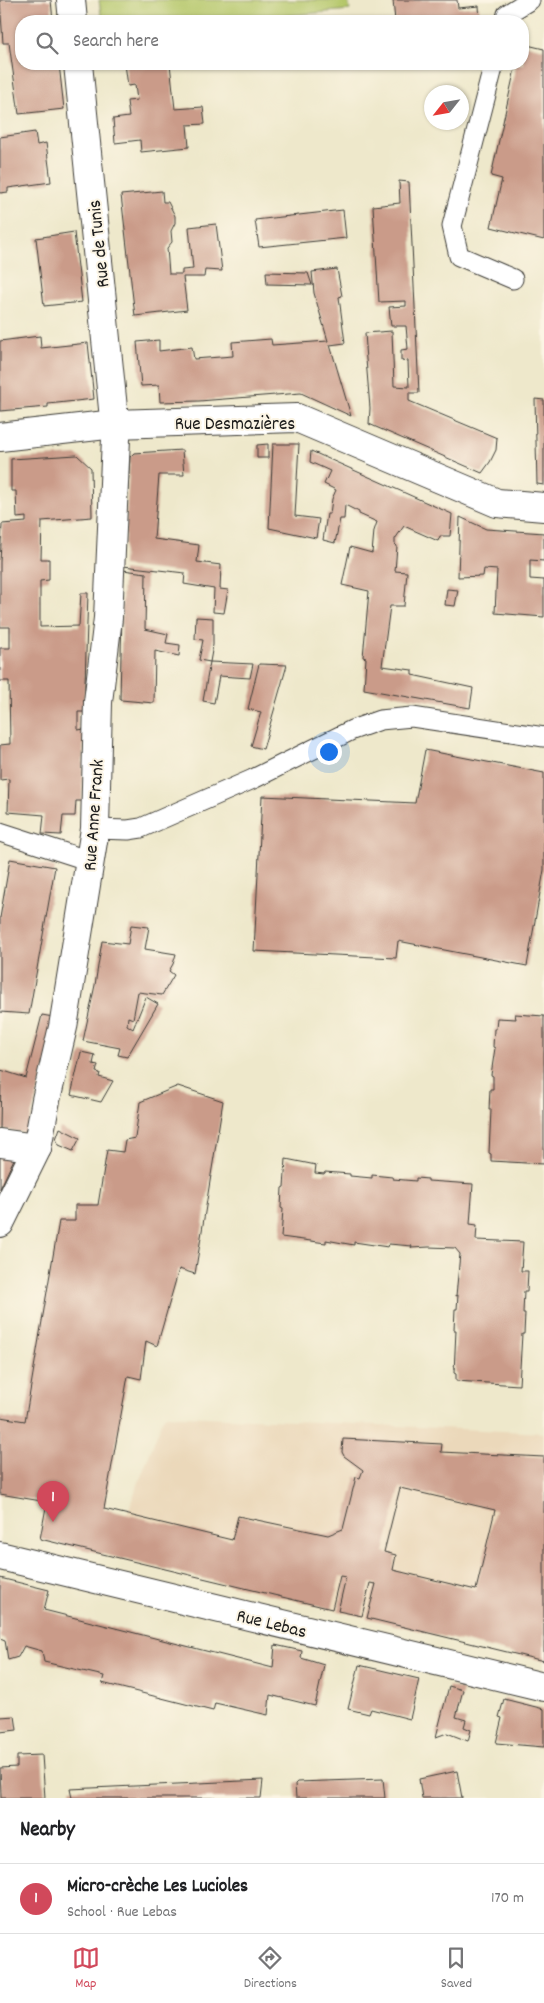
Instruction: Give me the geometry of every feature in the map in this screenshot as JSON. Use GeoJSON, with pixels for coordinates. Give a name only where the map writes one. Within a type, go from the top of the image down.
{"type":"FeatureCollection","features":[{"type":"Feature","properties":{"kind":"street"},"geometry":{"type":"LineString","coordinates":[[71,0],[72,15]]}},
{"type":"Feature","properties":{"kind":"street","name":"Rue de Tunis"},"geometry":{"type":"LineString","coordinates":[[79,70],[116,424]]}},
{"type":"Feature","properties":{"kind":"street","name":"Rue Desmazières"},"geometry":{"type":"LineString","coordinates":[[0,437],[116,424],[297,418],[497,503],[544,507]]}},
{"type":"Feature","properties":{"kind":"street","name":"Rue Anne Frank"},"geometry":{"type":"LineString","coordinates":[[0,1223],[37,1148],[63,1027],[95,829],[98,702],[108,618],[116,424]]}},
{"type":"Feature","properties":{"kind":"street"},"geometry":{"type":"LineString","coordinates":[[0,1143],[37,1148]]}},
{"type":"Feature","properties":{"kind":"street","name":"Rue Lebas"},"geometry":{"type":"LineString","coordinates":[[0,1556],[544,1687]]}},
{"type":"Feature","properties":{"kind":"lane"},"geometry":{"type":"LineString","coordinates":[[506,15],[530,0]]}},
{"type":"Feature","properties":{"kind":"lane"},"geometry":{"type":"LineString","coordinates":[[492,70],[452,226],[459,256],[513,279]]}},
{"type":"Feature","properties":{"kind":"lane"},"geometry":{"type":"LineString","coordinates":[[95,829],[128,830],[141,828],[253,779],[352,730],[380,720],[412,717],[544,737]]}},
{"type":"Feature","properties":{"kind":"lane"},"geometry":{"type":"LineString","coordinates":[[0,832],[90,861]]}},
{"type":"Feature","properties":{"kind":"shaded area"},"geometry":{"type":"Polygon","coordinates":[[[166,1415],[544,1433],[544,1661],[96,1553],[104,1509],[127,1514],[163,1418],[166,1415]]]}},
{"type":"Feature","properties":{"kind":"green space"},"geometry":{"type":"Polygon","coordinates":[[[99,0],[348,0],[350,10],[293,15],[101,15],[99,0]]]}},
{"type":"Feature","properties":{"kind":"building"},"geometry":{"type":"Polygon","coordinates":[[[0,0],[51,0],[52,15],[15,15],[15,70],[60,70],[64,109],[19,114],[9,43],[3,43],[0,0]]]}},
{"type":"Feature","properties":{"kind":"building"},"geometry":{"type":"Polygon","coordinates":[[[393,0],[457,0],[458,8],[479,6],[480,15],[394,15],[393,0]]]}},
{"type":"Feature","properties":{"kind":"building"},"geometry":{"type":"Polygon","coordinates":[[[529,45],[544,49],[544,240],[491,227],[502,179],[491,176],[515,70],[529,70],[529,45]]]}},
{"type":"Feature","properties":{"kind":"building"},"geometry":{"type":"Polygon","coordinates":[[[126,70],[171,70],[175,109],[203,107],[205,124],[187,125],[189,147],[141,152],[140,140],[115,143],[113,119],[129,117],[127,101],[137,100],[135,85],[128,86],[126,70]]]}},
{"type":"Feature","properties":{"kind":"building"},"geometry":{"type":"Polygon","coordinates":[[[35,132],[37,145],[46,143],[51,182],[8,188],[8,192],[0,193],[0,137],[35,132]]]}},
{"type":"Feature","properties":{"kind":"building"},"geometry":{"type":"Polygon","coordinates":[[[399,181],[409,182],[419,393],[409,393],[409,401],[497,438],[496,450],[482,473],[369,424],[370,408],[365,333],[392,331],[394,386],[409,387],[408,361],[401,360],[401,350],[408,349],[406,326],[391,326],[389,307],[406,306],[406,301],[379,302],[373,206],[400,203],[399,181]]]}},
{"type":"Feature","properties":{"kind":"building"},"geometry":{"type":"Polygon","coordinates":[[[162,191],[163,202],[168,202],[175,216],[175,223],[171,231],[172,242],[167,248],[169,274],[182,274],[182,270],[193,269],[189,227],[216,224],[222,271],[205,270],[204,277],[183,277],[187,310],[135,316],[121,195],[162,191]]]}},
{"type":"Feature","properties":{"kind":"building"},"geometry":{"type":"Polygon","coordinates":[[[343,210],[346,238],[259,247],[255,220],[343,210]]]}},
{"type":"Feature","properties":{"kind":"building"},"geometry":{"type":"Polygon","coordinates":[[[74,232],[82,302],[44,306],[36,238],[74,232]]]}},
{"type":"Feature","properties":{"kind":"building"},"geometry":{"type":"Polygon","coordinates":[[[337,269],[342,296],[339,297],[345,343],[330,345],[351,416],[301,393],[160,402],[159,385],[141,386],[137,342],[159,340],[159,351],[192,347],[194,359],[233,356],[232,342],[271,339],[272,345],[328,341],[314,293],[312,272],[337,269]]]}},
{"type":"Feature","properties":{"kind":"building"},"geometry":{"type":"Polygon","coordinates":[[[266,272],[308,273],[312,285],[267,284],[266,272]]]}},
{"type":"Feature","properties":{"kind":"building"},"geometry":{"type":"Polygon","coordinates":[[[40,336],[41,348],[88,343],[94,399],[48,404],[48,407],[0,411],[0,341],[40,336]]]}},
{"type":"Feature","properties":{"kind":"building"},"geometry":{"type":"Polygon","coordinates":[[[535,399],[544,400],[544,485],[537,484],[535,399]]]}},
{"type":"Feature","properties":{"kind":"building"},"geometry":{"type":"Polygon","coordinates":[[[268,444],[268,458],[257,458],[257,445],[268,444]]]}},
{"type":"Feature","properties":{"kind":"building"},"geometry":{"type":"Polygon","coordinates":[[[273,444],[299,444],[295,516],[319,519],[316,538],[269,528],[273,444]]]}},
{"type":"Feature","properties":{"kind":"building"},"geometry":{"type":"Polygon","coordinates":[[[182,450],[184,475],[159,475],[154,539],[199,545],[197,562],[221,565],[220,589],[228,590],[224,613],[213,612],[214,589],[184,584],[185,573],[123,566],[130,457],[134,453],[182,450]]]}},
{"type":"Feature","properties":{"kind":"building"},"geometry":{"type":"Polygon","coordinates":[[[311,451],[452,514],[450,536],[440,536],[438,541],[404,526],[395,539],[397,546],[395,571],[407,572],[404,606],[390,606],[382,666],[412,670],[412,675],[473,688],[470,708],[364,689],[366,658],[363,657],[369,591],[342,585],[350,547],[372,553],[374,531],[377,522],[345,505],[344,519],[340,519],[335,543],[323,540],[327,514],[330,514],[332,499],[336,490],[324,484],[330,471],[310,462],[311,451]]]}},
{"type":"Feature","properties":{"kind":"building"},"geometry":{"type":"Polygon","coordinates":[[[77,455],[91,468],[92,517],[42,521],[41,559],[49,559],[49,580],[40,581],[40,627],[79,626],[81,593],[88,593],[84,712],[78,712],[78,730],[84,729],[82,801],[76,801],[75,816],[63,816],[61,835],[42,834],[44,815],[8,812],[9,779],[0,780],[0,745],[10,744],[9,681],[0,681],[0,648],[10,648],[10,627],[0,627],[2,524],[26,522],[26,517],[17,518],[16,491],[11,491],[11,459],[77,455]]]}},
{"type":"Feature","properties":{"kind":"building"},"geometry":{"type":"Polygon","coordinates":[[[460,517],[486,529],[544,533],[544,561],[530,560],[530,579],[544,580],[544,617],[495,613],[497,570],[484,569],[483,576],[458,577],[460,517]]]}},
{"type":"Feature","properties":{"kind":"building"},"geometry":{"type":"Polygon","coordinates":[[[123,570],[146,573],[145,629],[168,634],[166,643],[180,645],[179,656],[155,651],[154,703],[121,700],[120,698],[123,570]]]}},
{"type":"Feature","properties":{"kind":"building"},"geometry":{"type":"Polygon","coordinates":[[[447,589],[458,590],[455,606],[445,605],[447,589]]]}},
{"type":"Feature","properties":{"kind":"building"},"geometry":{"type":"Polygon","coordinates":[[[196,617],[213,618],[213,645],[210,662],[199,660],[203,640],[195,639],[196,617]]]}},
{"type":"Feature","properties":{"kind":"building"},"geometry":{"type":"Polygon","coordinates":[[[210,662],[253,664],[250,678],[219,676],[214,703],[203,701],[210,662]]]}},
{"type":"Feature","properties":{"kind":"building"},"geometry":{"type":"Polygon","coordinates":[[[259,664],[287,665],[263,749],[251,746],[261,712],[248,709],[259,664]]]}},
{"type":"Feature","properties":{"kind":"building"},"geometry":{"type":"Polygon","coordinates":[[[425,750],[544,773],[544,870],[527,966],[398,941],[396,958],[254,951],[262,796],[415,803],[425,750]]]}},
{"type":"Feature","properties":{"kind":"building"},"geometry":{"type":"Polygon","coordinates":[[[10,859],[55,867],[29,1014],[0,1012],[0,918],[10,859]]]}},
{"type":"Feature","properties":{"kind":"building"},"geometry":{"type":"Polygon","coordinates":[[[131,925],[149,927],[145,949],[176,954],[169,971],[174,975],[162,995],[138,992],[133,1019],[128,1017],[127,1025],[133,1029],[146,997],[158,1004],[127,1057],[118,1055],[120,1048],[83,1041],[102,941],[128,944],[131,925]]]}},
{"type":"Feature","properties":{"kind":"building"},"geometry":{"type":"Polygon","coordinates":[[[515,1014],[544,1016],[544,1164],[491,1161],[491,1154],[489,1153],[490,1089],[493,1089],[493,1076],[491,1075],[495,1048],[493,1047],[494,1029],[496,1029],[497,1018],[516,1019],[515,1014]]]}},
{"type":"Feature","properties":{"kind":"building"},"geometry":{"type":"Polygon","coordinates":[[[42,1015],[53,1017],[52,1045],[26,1133],[0,1129],[1,1070],[26,1078],[42,1015]]]}},
{"type":"Feature","properties":{"kind":"building"},"geometry":{"type":"Polygon","coordinates":[[[81,1052],[95,1055],[93,1064],[98,1065],[96,1072],[100,1073],[99,1077],[113,1081],[101,1102],[71,1095],[81,1052]]]}},
{"type":"Feature","properties":{"kind":"building"},"geometry":{"type":"Polygon","coordinates":[[[178,1086],[223,1101],[195,1274],[179,1269],[157,1346],[146,1341],[141,1379],[128,1376],[104,1509],[232,1540],[238,1516],[328,1535],[343,1529],[356,1477],[360,1478],[363,1470],[344,1456],[342,1452],[343,1439],[442,1444],[441,1452],[544,1457],[544,1661],[367,1618],[376,1584],[370,1583],[362,1616],[338,1611],[346,1577],[340,1576],[332,1609],[40,1539],[47,1502],[0,1494],[0,1417],[25,1421],[59,1221],[75,1221],[75,1205],[98,1205],[107,1150],[123,1152],[125,1140],[135,1138],[140,1102],[178,1086]],[[400,1488],[384,1552],[396,1555],[393,1570],[476,1590],[495,1510],[400,1488]]]}},
{"type":"Feature","properties":{"kind":"building"},"geometry":{"type":"Polygon","coordinates":[[[60,1128],[80,1138],[73,1151],[59,1145],[56,1139],[60,1128]]]}},
{"type":"Feature","properties":{"kind":"building"},"geometry":{"type":"Polygon","coordinates":[[[0,1155],[12,1156],[14,1159],[0,1189],[0,1155]]]}},
{"type":"Feature","properties":{"kind":"building"},"geometry":{"type":"Polygon","coordinates":[[[286,1159],[316,1165],[315,1173],[350,1174],[350,1176],[372,1178],[372,1175],[416,1181],[416,1178],[428,1179],[428,1181],[473,1184],[470,1224],[477,1225],[476,1240],[523,1242],[521,1271],[528,1271],[527,1291],[524,1291],[524,1334],[522,1334],[519,1385],[456,1381],[456,1374],[454,1373],[456,1330],[454,1330],[460,1254],[455,1248],[411,1248],[412,1246],[389,1244],[388,1247],[354,1242],[354,1245],[326,1240],[326,1243],[281,1237],[282,1188],[284,1187],[286,1159]]]}},
{"type":"Feature","properties":{"kind":"building"},"geometry":{"type":"Polygon","coordinates":[[[0,1578],[49,1590],[44,1610],[273,1668],[275,1645],[302,1651],[301,1658],[324,1665],[315,1706],[270,1695],[268,1715],[215,1703],[213,1711],[102,1683],[104,1676],[44,1662],[42,1651],[24,1646],[18,1657],[8,1660],[5,1640],[0,1638],[0,1578]]]}},
{"type":"Feature","properties":{"kind":"building"},"geometry":{"type":"Polygon","coordinates":[[[359,1665],[419,1679],[410,1719],[371,1709],[369,1714],[348,1709],[359,1665]]]}},
{"type":"Feature","properties":{"kind":"building"},"geometry":{"type":"Polygon","coordinates":[[[449,1686],[463,1690],[456,1717],[466,1720],[464,1727],[471,1730],[468,1741],[447,1733],[436,1737],[449,1686]]]}},
{"type":"Feature","properties":{"kind":"building"},"geometry":{"type":"Polygon","coordinates":[[[504,1699],[544,1709],[544,1747],[496,1743],[502,1718],[499,1717],[504,1699]]]}},
{"type":"Feature","properties":{"kind":"building"},"geometry":{"type":"Polygon","coordinates":[[[15,1716],[17,1730],[0,1732],[0,1717],[15,1716]]]}},
{"type":"Feature","properties":{"kind":"building"},"geometry":{"type":"Polygon","coordinates":[[[42,1755],[45,1798],[1,1798],[0,1768],[17,1767],[17,1756],[42,1755]]]}},
{"type":"Feature","properties":{"kind":"building"},"geometry":{"type":"Polygon","coordinates":[[[457,1771],[462,1798],[422,1798],[419,1779],[457,1771]]]}},
{"type":"Feature","properties":{"kind":"building"},"geometry":{"type":"Polygon","coordinates":[[[383,1779],[385,1798],[296,1798],[295,1784],[297,1782],[383,1779]]]}},
{"type":"Feature","properties":{"kind":"building"},"geometry":{"type":"Polygon","coordinates":[[[263,1780],[261,1798],[72,1798],[70,1789],[263,1780]]]}},
{"type":"Feature","properties":{"kind":"place","name":"Micro-crèche Les Lucioles"},"geometry":{"type":"Point","coordinates":[53,1522]}}]}
